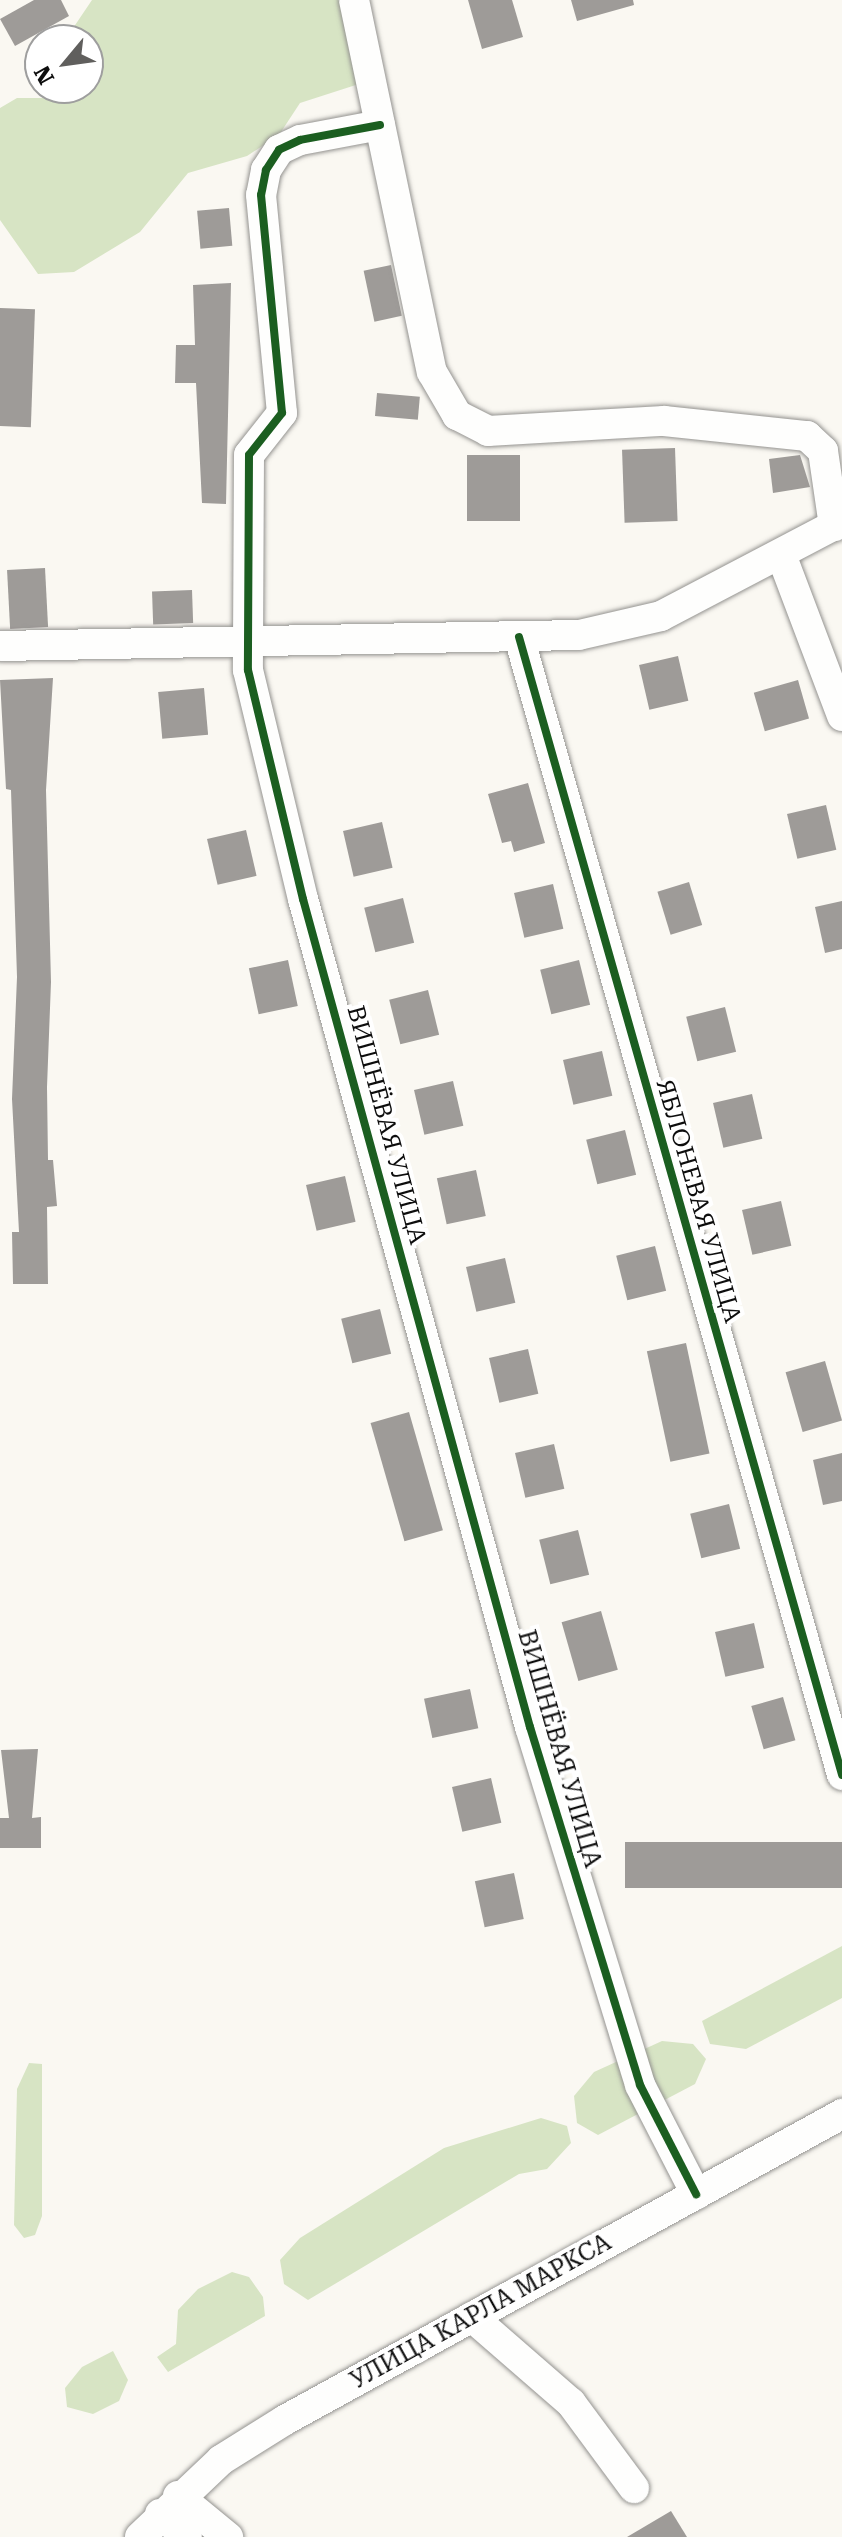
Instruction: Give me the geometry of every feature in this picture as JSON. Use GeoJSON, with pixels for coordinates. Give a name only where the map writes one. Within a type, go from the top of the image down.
{"type":"FeatureCollection","features":[{"type":"Feature","properties":{"kind":"street"},"geometry":{"type":"LineString","coordinates":[[0,646],[246,645],[579,635],[661,616],[782,557],[838,524],[823,451],[807,436],[664,421],[488,431],[457,415],[432,372],[354,0]]}},
{"type":"Feature","properties":{"kind":"street","name":"ВИШНЁВАЯ УЛИЦА"},"geometry":{"type":"LineString","coordinates":[[380,125],[300,140],[279,150],[266,170],[261,195],[282,413],[249,455],[246,645],[303,899],[530,1727],[640,2085],[696,2194]]}},
{"type":"Feature","properties":{"kind":"street"},"geometry":{"type":"LineString","coordinates":[[782,557],[842,716]]}},
{"type":"Feature","properties":{"kind":"street","name":"ЯБЛОНЕВАЯ УЛИЦА"},"geometry":{"type":"LineString","coordinates":[[519,637],[842,1775]]}},
{"type":"Feature","properties":{"kind":"street","name":"УЛИЦА КАРЛА МАРКСА"},"geometry":{"type":"LineString","coordinates":[[159,2516],[285,2420],[842,2114]]}},
{"type":"Feature","properties":{"kind":"street"},"geometry":{"type":"LineString","coordinates":[[472,2317],[571,2403],[634,2488]]}},
{"type":"Feature","properties":{"kind":"street"},"geometry":{"type":"LineString","coordinates":[[159,2516],[187,2537]]}},
{"type":"Feature","properties":{"kind":"street"},"geometry":{"type":"LineString","coordinates":[[159,2516],[228,2537]]}},
{"type":"Feature","properties":{"kind":"green space"},"geometry":{"type":"Polygon","coordinates":[[[92,0],[346,0],[362,83],[300,103],[279,135],[247,156],[188,173],[140,232],[74,272],[38,274],[0,220],[0,108],[17,98],[24,98],[24,104],[104,104],[104,24],[76,24],[92,0]]]}},
{"type":"Feature","properties":{"kind":"green space"},"geometry":{"type":"Polygon","coordinates":[[[842,1946],[842,1998],[746,2049],[710,2044],[702,2021],[842,1946]]]}},
{"type":"Feature","properties":{"kind":"green space"},"geometry":{"type":"Polygon","coordinates":[[[662,2041],[693,2044],[706,2059],[695,2084],[598,2135],[577,2123],[574,2096],[594,2072],[662,2041]]]}},
{"type":"Feature","properties":{"kind":"green space"},"geometry":{"type":"Polygon","coordinates":[[[29,2063],[42,2064],[42,2216],[35,2235],[24,2238],[14,2225],[17,2089],[29,2063]]]}},
{"type":"Feature","properties":{"kind":"green space"},"geometry":{"type":"Polygon","coordinates":[[[541,2118],[567,2126],[571,2143],[547,2169],[519,2174],[308,2300],[284,2284],[280,2260],[300,2238],[444,2148],[541,2118]]]}},
{"type":"Feature","properties":{"kind":"green space"},"geometry":{"type":"Polygon","coordinates":[[[232,2272],[249,2277],[263,2297],[265,2316],[168,2372],[157,2357],[176,2344],[178,2310],[198,2289],[232,2272]]]}},
{"type":"Feature","properties":{"kind":"green space"},"geometry":{"type":"Polygon","coordinates":[[[113,2351],[128,2380],[119,2401],[93,2414],[67,2407],[65,2388],[82,2367],[113,2351]]]}},
{"type":"Feature","properties":{"kind":"building"},"geometry":{"type":"Polygon","coordinates":[[[34,0],[61,0],[69,16],[55,24],[24,24],[24,41],[15,46],[0,19],[34,0]]]}},
{"type":"Feature","properties":{"kind":"building"},"geometry":{"type":"Polygon","coordinates":[[[468,0],[512,0],[523,37],[482,49],[468,0]]]}},
{"type":"Feature","properties":{"kind":"building"},"geometry":{"type":"Polygon","coordinates":[[[571,0],[633,0],[634,5],[577,21],[571,0]]]}},
{"type":"Feature","properties":{"kind":"building"},"geometry":{"type":"Polygon","coordinates":[[[229,208],[232,246],[200,249],[197,211],[229,208]]]}},
{"type":"Feature","properties":{"kind":"building"},"geometry":{"type":"Polygon","coordinates":[[[391,265],[402,316],[374,322],[364,271],[391,265]]]}},
{"type":"Feature","properties":{"kind":"building"},"geometry":{"type":"Polygon","coordinates":[[[231,283],[226,504],[202,503],[196,383],[175,383],[176,345],[195,345],[193,285],[231,283]]]}},
{"type":"Feature","properties":{"kind":"building"},"geometry":{"type":"Polygon","coordinates":[[[0,308],[35,309],[31,427],[0,426],[0,308]]]}},
{"type":"Feature","properties":{"kind":"building"},"geometry":{"type":"Polygon","coordinates":[[[377,393],[420,397],[418,420],[375,416],[377,393]]]}},
{"type":"Feature","properties":{"kind":"building"},"geometry":{"type":"Polygon","coordinates":[[[675,448],[678,521],[625,523],[622,450],[675,448]]]}},
{"type":"Feature","properties":{"kind":"building"},"geometry":{"type":"Polygon","coordinates":[[[467,455],[520,455],[520,521],[467,521],[467,455]]]}},
{"type":"Feature","properties":{"kind":"building"},"geometry":{"type":"Polygon","coordinates":[[[800,455],[810,487],[773,493],[769,459],[800,455]]]}},
{"type":"Feature","properties":{"kind":"building"},"geometry":{"type":"Polygon","coordinates":[[[45,568],[48,627],[10,629],[7,570],[45,568]]]}},
{"type":"Feature","properties":{"kind":"building"},"geometry":{"type":"Polygon","coordinates":[[[192,590],[193,623],[153,624],[152,591],[192,590]]]}},
{"type":"Feature","properties":{"kind":"building"},"geometry":{"type":"Polygon","coordinates":[[[678,656],[688,701],[649,710],[639,665],[678,656]]]}},
{"type":"Feature","properties":{"kind":"building"},"geometry":{"type":"Polygon","coordinates":[[[53,678],[46,790],[51,982],[47,1087],[48,1160],[53,1160],[57,1206],[47,1207],[48,1284],[13,1284],[12,1232],[19,1232],[12,1099],[17,977],[11,790],[6,789],[0,680],[53,678]]]}},
{"type":"Feature","properties":{"kind":"building"},"geometry":{"type":"Polygon","coordinates":[[[798,680],[809,718],[765,731],[754,693],[798,680]]]}},
{"type":"Feature","properties":{"kind":"building"},"geometry":{"type":"Polygon","coordinates":[[[204,688],[208,735],[162,739],[158,692],[204,688]]]}},
{"type":"Feature","properties":{"kind":"building"},"geometry":{"type":"Polygon","coordinates":[[[528,783],[545,843],[514,852],[511,841],[502,843],[488,794],[528,783]]]}},
{"type":"Feature","properties":{"kind":"building"},"geometry":{"type":"Polygon","coordinates":[[[826,805],[836,850],[797,859],[787,814],[826,805]]]}},
{"type":"Feature","properties":{"kind":"building"},"geometry":{"type":"Polygon","coordinates":[[[382,822],[393,868],[354,877],[343,831],[382,822]]]}},
{"type":"Feature","properties":{"kind":"building"},"geometry":{"type":"Polygon","coordinates":[[[246,830],[257,876],[218,885],[207,839],[246,830]]]}},
{"type":"Feature","properties":{"kind":"building"},"geometry":{"type":"Polygon","coordinates":[[[689,882],[702,925],[671,935],[657,892],[689,882]]]}},
{"type":"Feature","properties":{"kind":"building"},"geometry":{"type":"Polygon","coordinates":[[[553,884],[563,929],[524,938],[514,893],[553,884]]]}},
{"type":"Feature","properties":{"kind":"building"},"geometry":{"type":"Polygon","coordinates":[[[403,898],[414,943],[375,952],[364,908],[403,898]]]}},
{"type":"Feature","properties":{"kind":"building"},"geometry":{"type":"Polygon","coordinates":[[[842,901],[842,949],[825,953],[815,907],[842,901]]]}},
{"type":"Feature","properties":{"kind":"building"},"geometry":{"type":"Polygon","coordinates":[[[288,960],[298,1006],[259,1014],[249,968],[288,960]]]}},
{"type":"Feature","properties":{"kind":"building"},"geometry":{"type":"Polygon","coordinates":[[[579,960],[590,1005],[551,1014],[540,970],[579,960]]]}},
{"type":"Feature","properties":{"kind":"building"},"geometry":{"type":"Polygon","coordinates":[[[428,990],[439,1035],[400,1044],[389,1000],[428,990]]]}},
{"type":"Feature","properties":{"kind":"building"},"geometry":{"type":"Polygon","coordinates":[[[725,1007],[736,1052],[697,1061],[686,1017],[725,1007]]]}},
{"type":"Feature","properties":{"kind":"building"},"geometry":{"type":"Polygon","coordinates":[[[602,1051],[612,1096],[573,1105],[563,1060],[602,1051]]]}},
{"type":"Feature","properties":{"kind":"building"},"geometry":{"type":"Polygon","coordinates":[[[453,1081],[463,1126],[424,1135],[414,1090],[453,1081]]]}},
{"type":"Feature","properties":{"kind":"building"},"geometry":{"type":"Polygon","coordinates":[[[752,1094],[762,1139],[723,1148],[713,1103],[752,1094]]]}},
{"type":"Feature","properties":{"kind":"building"},"geometry":{"type":"Polygon","coordinates":[[[625,1130],[636,1175],[597,1184],[586,1140],[625,1130]]]}},
{"type":"Feature","properties":{"kind":"building"},"geometry":{"type":"Polygon","coordinates":[[[476,1170],[486,1216],[447,1224],[437,1178],[476,1170]]]}},
{"type":"Feature","properties":{"kind":"building"},"geometry":{"type":"Polygon","coordinates":[[[345,1176],[356,1222],[317,1231],[306,1185],[345,1176]]]}},
{"type":"Feature","properties":{"kind":"building"},"geometry":{"type":"Polygon","coordinates":[[[781,1201],[791,1246],[752,1255],[742,1210],[781,1201]]]}},
{"type":"Feature","properties":{"kind":"building"},"geometry":{"type":"Polygon","coordinates":[[[655,1246],[666,1291],[627,1300],[616,1256],[655,1246]]]}},
{"type":"Feature","properties":{"kind":"building"},"geometry":{"type":"Polygon","coordinates":[[[505,1258],[515,1303],[476,1312],[466,1267],[505,1258]]]}},
{"type":"Feature","properties":{"kind":"building"},"geometry":{"type":"Polygon","coordinates":[[[380,1309],[391,1354],[352,1363],[341,1319],[380,1309]]]}},
{"type":"Feature","properties":{"kind":"building"},"geometry":{"type":"Polygon","coordinates":[[[686,1343],[709,1454],[670,1462],[647,1351],[686,1343]]]}},
{"type":"Feature","properties":{"kind":"building"},"geometry":{"type":"Polygon","coordinates":[[[528,1349],[538,1394],[499,1403],[489,1358],[528,1349]]]}},
{"type":"Feature","properties":{"kind":"building"},"geometry":{"type":"Polygon","coordinates":[[[825,1361],[842,1421],[803,1432],[786,1372],[825,1361]]]}},
{"type":"Feature","properties":{"kind":"building"},"geometry":{"type":"Polygon","coordinates":[[[409,1412],[443,1530],[404,1541],[371,1423],[409,1412]]]}},
{"type":"Feature","properties":{"kind":"building"},"geometry":{"type":"Polygon","coordinates":[[[554,1444],[564,1489],[525,1498],[515,1453],[554,1444]]]}},
{"type":"Feature","properties":{"kind":"building"},"geometry":{"type":"Polygon","coordinates":[[[842,1453],[842,1501],[823,1505],[813,1460],[842,1453]]]}},
{"type":"Feature","properties":{"kind":"building"},"geometry":{"type":"Polygon","coordinates":[[[729,1504],[740,1549],[701,1558],[690,1514],[729,1504]]]}},
{"type":"Feature","properties":{"kind":"building"},"geometry":{"type":"Polygon","coordinates":[[[578,1530],[589,1575],[550,1584],[539,1540],[578,1530]]]}},
{"type":"Feature","properties":{"kind":"building"},"geometry":{"type":"Polygon","coordinates":[[[601,1611],[618,1670],[578,1681],[562,1622],[601,1611]]]}},
{"type":"Feature","properties":{"kind":"building"},"geometry":{"type":"Polygon","coordinates":[[[754,1623],[764,1668],[725,1677],[715,1632],[754,1623]]]}},
{"type":"Feature","properties":{"kind":"building"},"geometry":{"type":"Polygon","coordinates":[[[470,1689],[478,1728],[432,1738],[424,1699],[470,1689]]]}},
{"type":"Feature","properties":{"kind":"building"},"geometry":{"type":"Polygon","coordinates":[[[783,1697],[795,1740],[764,1749],[751,1706],[783,1697]]]}},
{"type":"Feature","properties":{"kind":"building"},"geometry":{"type":"Polygon","coordinates":[[[38,1749],[32,1818],[41,1817],[41,1848],[0,1848],[0,1818],[9,1818],[1,1750],[38,1749]]]}},
{"type":"Feature","properties":{"kind":"building"},"geometry":{"type":"Polygon","coordinates":[[[491,1778],[501,1823],[462,1832],[452,1787],[491,1778]]]}},
{"type":"Feature","properties":{"kind":"building"},"geometry":{"type":"Polygon","coordinates":[[[625,1842],[842,1842],[842,1888],[625,1888],[625,1842]]]}},
{"type":"Feature","properties":{"kind":"building"},"geometry":{"type":"Polygon","coordinates":[[[514,1873],[524,1919],[485,1927],[475,1881],[514,1873]]]}},
{"type":"Feature","properties":{"kind":"building"},"geometry":{"type":"Polygon","coordinates":[[[671,2511],[687,2537],[627,2537],[671,2511]]]}},
{"type":"Feature","properties":{"kind":"cycle path"},"geometry":{"type":"LineString","coordinates":[[380,125],[300,140],[279,150],[266,170],[261,195],[282,413],[249,455],[248,670],[303,899],[530,1727],[640,2085],[696,2194]]}},
{"type":"Feature","properties":{"kind":"cycle path"},"geometry":{"type":"LineString","coordinates":[[519,637],[842,1775]]}}]}
